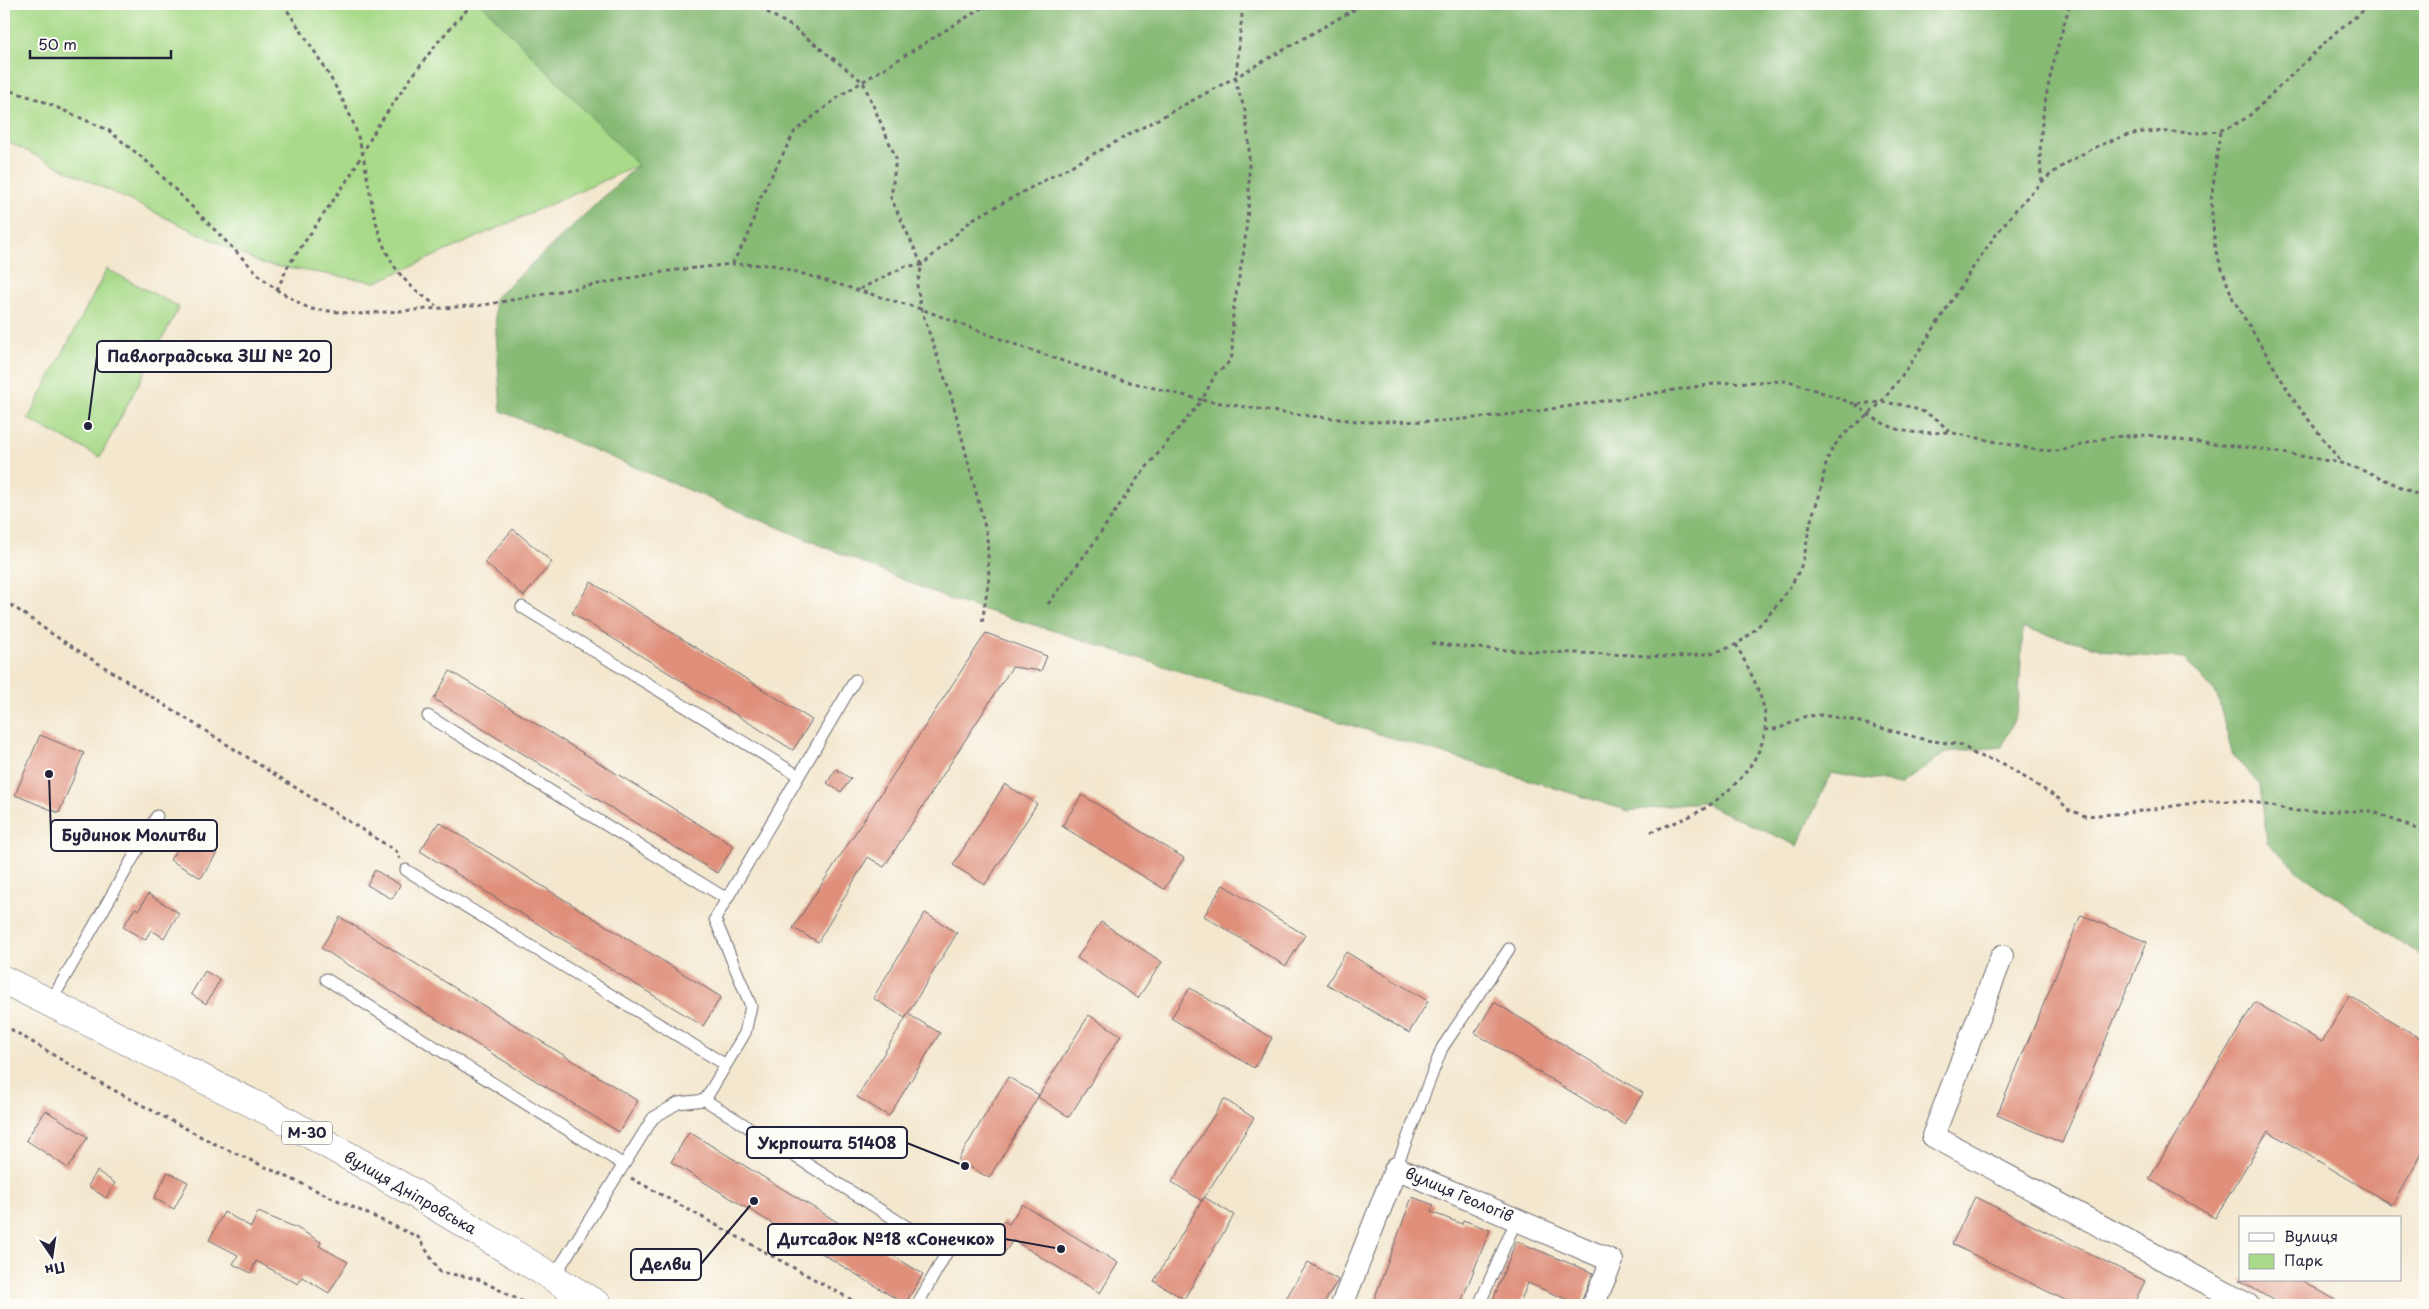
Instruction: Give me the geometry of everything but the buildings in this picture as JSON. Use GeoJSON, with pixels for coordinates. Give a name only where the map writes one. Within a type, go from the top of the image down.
{"type":"FeatureCollection","features":[{"type":"Feature","properties":{"kind":"highway","name":"вулиця Дніпровська"},"geometry":{"type":"LineString","coordinates":[[4,980],[272,1113],[412,1192],[598,1305]]}},
{"type":"Feature","properties":{"kind":"street"},"geometry":{"type":"LineString","coordinates":[[2002,956],[1934,1136],[2248,1305]]}},
{"type":"Feature","properties":{"kind":"street","name":"вулиця Геологів"},"geometry":{"type":"LineString","coordinates":[[1342,1305],[1396,1168],[1612,1261],[1593,1305]]}},
{"type":"Feature","properties":{"kind":"lane"},"geometry":{"type":"LineString","coordinates":[[522,607],[799,776]]}},
{"type":"Feature","properties":{"kind":"lane"},"geometry":{"type":"LineString","coordinates":[[705,1100],[745,1033],[751,1006],[715,919],[855,680]]}},
{"type":"Feature","properties":{"kind":"lane"},"geometry":{"type":"LineString","coordinates":[[428,716],[727,899]]}},
{"type":"Feature","properties":{"kind":"lane"},"geometry":{"type":"LineString","coordinates":[[50,1003],[157,816]]}},
{"type":"Feature","properties":{"kind":"lane"},"geometry":{"type":"LineString","coordinates":[[406,870],[726,1065]]}},
{"type":"Feature","properties":{"kind":"lane"},"geometry":{"type":"LineString","coordinates":[[1396,1168],[1442,1048],[1508,949]]}},
{"type":"Feature","properties":{"kind":"lane"},"geometry":{"type":"LineString","coordinates":[[326,979],[622,1168]]}},
{"type":"Feature","properties":{"kind":"lane"},"geometry":{"type":"LineString","coordinates":[[553,1278],[653,1118],[678,1103],[705,1100],[947,1252],[917,1305]]}},
{"type":"Feature","properties":{"kind":"lane"},"geometry":{"type":"LineString","coordinates":[[1479,1305],[1518,1220]]}},
{"type":"Feature","properties":{"kind":"path"},"geometry":{"type":"LineString","coordinates":[[283,4],[342,96],[355,128],[372,206],[391,261],[406,282],[437,306]]}},
{"type":"Feature","properties":{"kind":"path"},"geometry":{"type":"LineString","coordinates":[[277,290],[288,266],[350,176],[361,154],[425,59],[472,4]]}},
{"type":"Feature","properties":{"kind":"path"},"geometry":{"type":"LineString","coordinates":[[753,4],[794,27],[863,82],[896,158],[891,198],[922,265]]}},
{"type":"Feature","properties":{"kind":"path"},"geometry":{"type":"LineString","coordinates":[[732,264],[748,236],[760,198],[795,132],[841,95],[988,4]]}},
{"type":"Feature","properties":{"kind":"path"},"geometry":{"type":"LineString","coordinates":[[1048,604],[1093,544],[1137,479],[1202,400],[1216,373],[1226,366],[1232,356],[1233,311],[1244,250],[1249,199],[1249,145],[1245,110],[1236,84],[1243,4]]}},
{"type":"Feature","properties":{"kind":"path"},"geometry":{"type":"LineString","coordinates":[[1344,4],[1353,11]]}},
{"type":"Feature","properties":{"kind":"path"},"geometry":{"type":"LineString","coordinates":[[982,624],[989,578],[987,535],[952,399],[921,308],[917,286],[922,265],[973,219],[1236,77],[1364,4]]}},
{"type":"Feature","properties":{"kind":"path"},"geometry":{"type":"LineString","coordinates":[[2042,182],[2039,165],[2046,100],[2070,4]]}},
{"type":"Feature","properties":{"kind":"path"},"geometry":{"type":"LineString","coordinates":[[1431,643],[1475,649],[1677,658],[1713,653],[1736,644],[1775,607],[1793,583],[1806,556],[1810,524],[1829,456],[1840,436],[1881,402],[1921,348],[1964,279],[2042,182],[2059,168],[2119,138],[2141,132],[2175,131],[2202,134],[2220,132],[2238,125],[2337,31],[2372,4]]}},
{"type":"Feature","properties":{"kind":"path"},"geometry":{"type":"LineString","coordinates":[[4,89],[40,100],[108,130],[150,164],[277,290],[310,309],[358,314],[437,306],[484,305],[669,271],[732,264],[773,265],[921,308],[1022,347],[1110,377],[1202,400],[1284,413],[1366,422],[1443,421],[1525,412],[1720,383],[1789,381],[1855,404],[1877,422],[1898,430],[1917,434],[1949,432],[2036,450],[2060,451],[2109,437],[2148,435],[2192,442],[2254,448],[2341,463],[2370,473],[2425,498]]}},
{"type":"Feature","properties":{"kind":"path"},"geometry":{"type":"LineString","coordinates":[[2220,132],[2211,202],[2215,249],[2233,299],[2295,402],[2341,463]]}},
{"type":"Feature","properties":{"kind":"path"},"geometry":{"type":"LineString","coordinates":[[859,289],[906,266],[922,265]]}},
{"type":"Feature","properties":{"kind":"path"},"geometry":{"type":"LineString","coordinates":[[1855,404],[1881,402],[1904,405],[1924,412],[1938,420],[1949,432]]}},
{"type":"Feature","properties":{"kind":"path"},"geometry":{"type":"LineString","coordinates":[[4,600],[55,636],[396,851],[406,870]]}},
{"type":"Feature","properties":{"kind":"path"},"geometry":{"type":"LineString","coordinates":[[1650,832],[1688,818],[1727,790],[1751,764],[1760,748],[1765,730],[1761,701],[1736,644]]}},
{"type":"Feature","properties":{"kind":"path"},"geometry":{"type":"LineString","coordinates":[[1765,730],[1780,728],[1806,716],[1820,715],[1852,720],[1926,740],[1962,745],[1976,755],[2002,763],[2059,799],[2067,809],[2085,816],[2127,813],[2208,801],[2248,801],[2295,811],[2371,811],[2425,832]]}},
{"type":"Feature","properties":{"kind":"path"},"geometry":{"type":"LineString","coordinates":[[4,1025],[95,1080],[213,1143],[418,1237],[440,1272],[478,1279],[529,1305]]}},
{"type":"Feature","properties":{"kind":"path"},"geometry":{"type":"LineString","coordinates":[[622,1168],[861,1305]]}},
{"type":"Feature","properties":{"kind":"green space"},"geometry":{"type":"Polygon","coordinates":[[[4,4],[482,4],[639,165],[376,282],[262,264],[4,140],[4,4]]]}},
{"type":"Feature","properties":{"kind":"green space"},"geometry":{"type":"Polygon","coordinates":[[[482,4],[2425,4],[2425,958],[2301,873],[2267,842],[2260,785],[2233,756],[2217,695],[2185,659],[2127,655],[2023,628],[2018,710],[2002,747],[1947,752],[1900,785],[1831,773],[1798,846],[1701,802],[1629,811],[951,600],[501,411],[494,299],[638,165],[482,4]]]}},
{"type":"Feature","properties":{"kind":"green space"},"geometry":{"type":"Polygon","coordinates":[[[107,269],[179,307],[100,457],[28,419],[107,269]]]}},
{"type":"Feature","properties":{"kind":"place","name":"Павлоградська ЗШ № 20"},"geometry":{"type":"Point","coordinates":[88,426]}},
{"type":"Feature","properties":{"kind":"place","name":"Будинок Молитви"},"geometry":{"type":"Point","coordinates":[49,774]}},
{"type":"Feature","properties":{"kind":"place","name":"Укрпошта 51408"},"geometry":{"type":"Point","coordinates":[965,1166]}},
{"type":"Feature","properties":{"kind":"place","name":"Делви"},"geometry":{"type":"Point","coordinates":[754,1201]}},
{"type":"Feature","properties":{"kind":"place","name":"Дитсадок №18 «Сонечко»"},"geometry":{"type":"Point","coordinates":[1061,1249]}}]}
